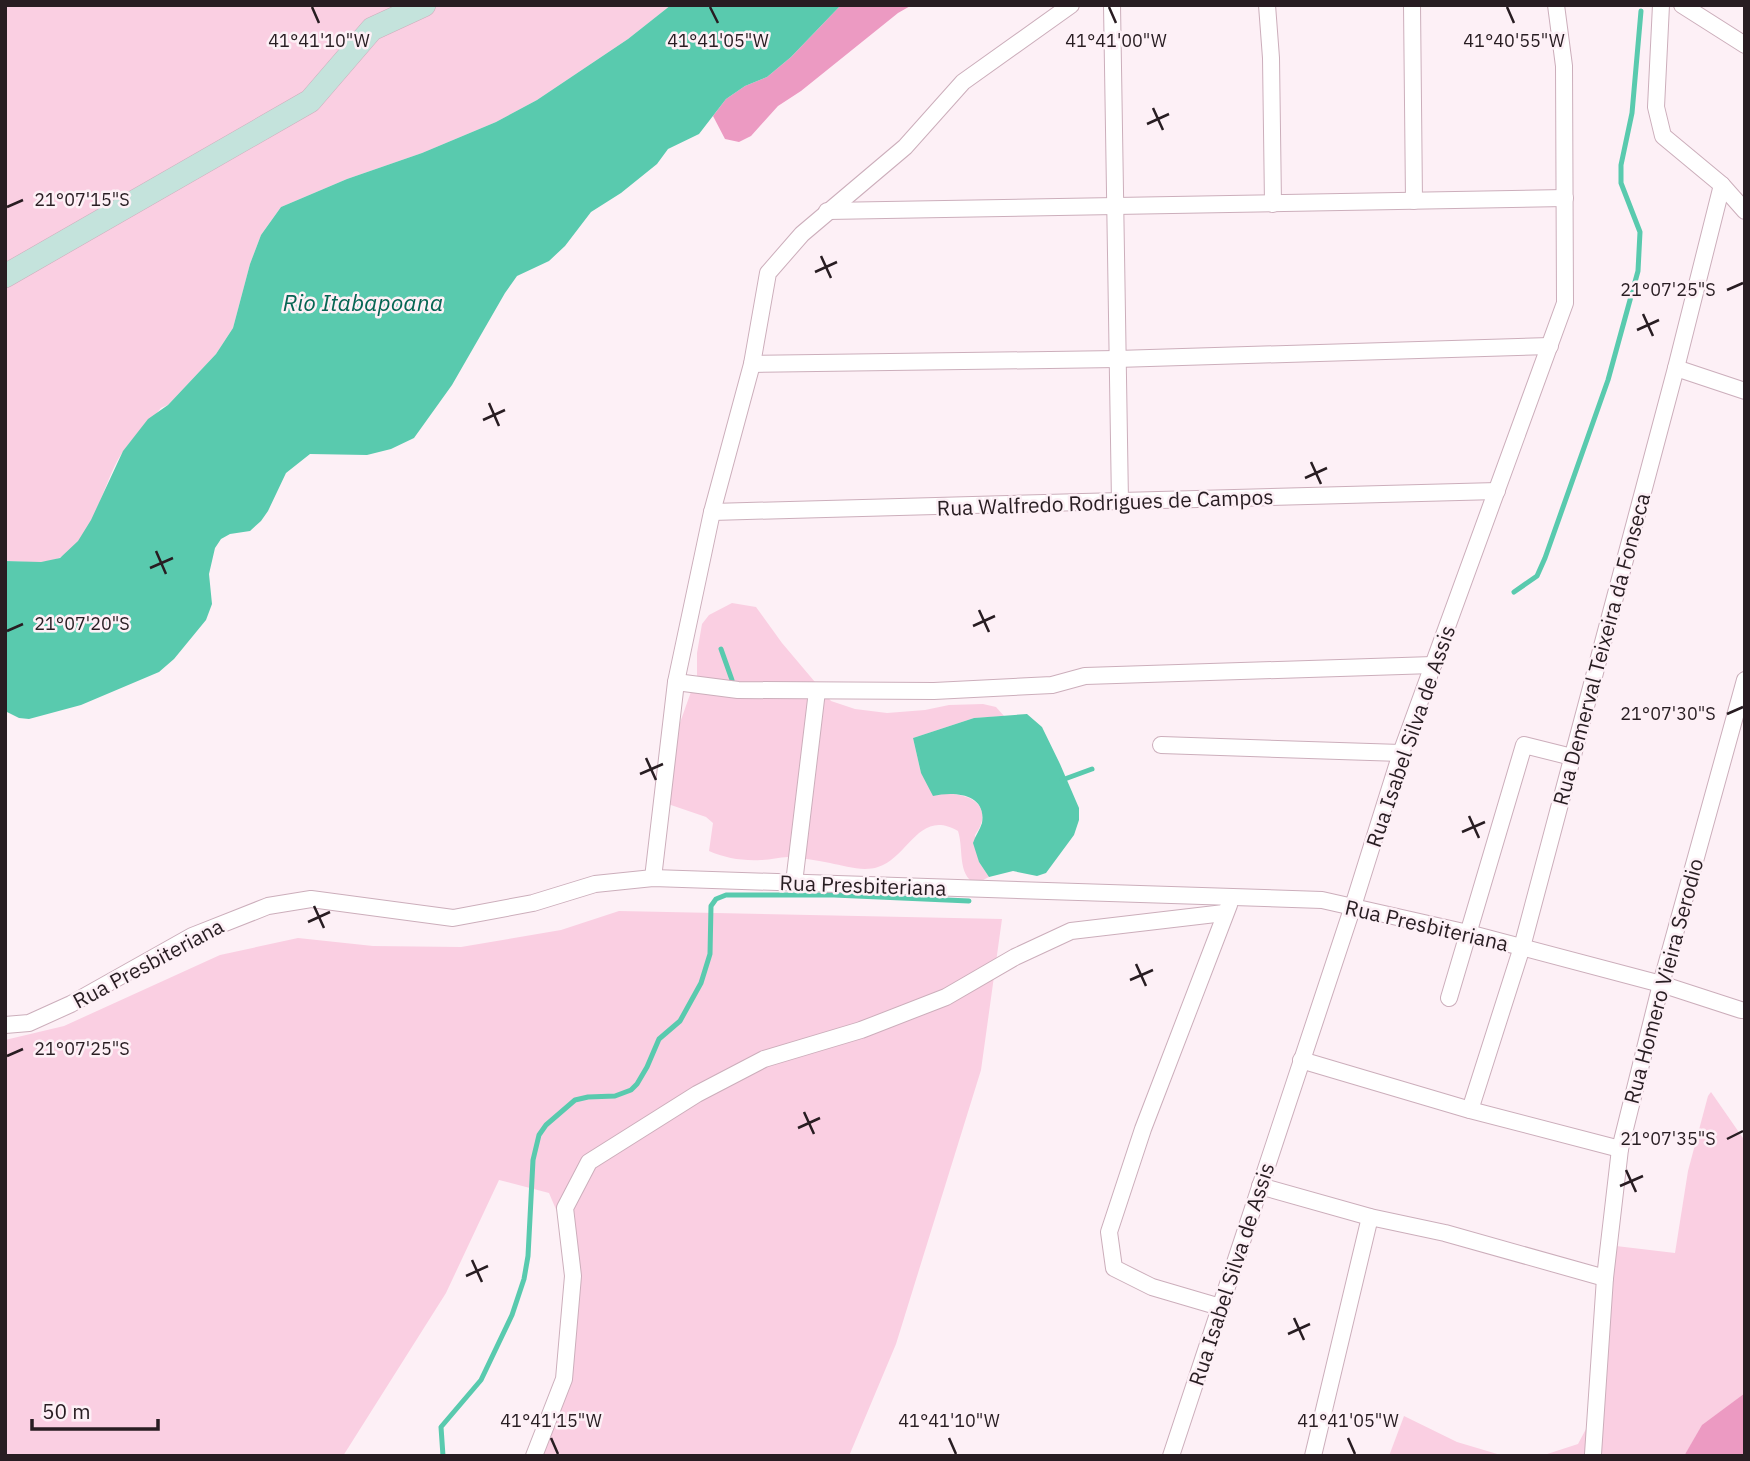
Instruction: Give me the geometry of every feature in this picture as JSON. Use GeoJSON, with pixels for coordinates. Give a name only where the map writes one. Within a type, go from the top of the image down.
{"type":"FeatureCollection","features":[{"type":"Feature","properties":{"kind":"street"},"geometry":{"type":"LineString","coordinates":[[5,276],[310,101],[372,29],[424,5]]}},
{"type":"Feature","properties":{"kind":"street"},"geometry":{"type":"LineString","coordinates":[[653,878],[676,682],[712,512],[752,364],[768,273],[802,234],[827,211],[905,147],[963,82],[1071,5]]}},
{"type":"Feature","properties":{"kind":"street"},"geometry":{"type":"LineString","coordinates":[[1112,5],[1120,502]]}},
{"type":"Feature","properties":{"kind":"street"},"geometry":{"type":"LineString","coordinates":[[1267,5],[1273,204]]}},
{"type":"Feature","properties":{"kind":"street"},"geometry":{"type":"LineString","coordinates":[[1412,5],[1413,201]]}},
{"type":"Feature","properties":{"kind":"street","name":"Rua Isabel Silva de Assis"},"geometry":{"type":"LineString","coordinates":[[1171,1456],[1353,907],[1401,753],[1565,303],[1564,66],[1556,5]]}},
{"type":"Feature","properties":{"kind":"street"},"geometry":{"type":"LineString","coordinates":[[1661,5],[1656,107],[1663,136],[1722,185],[1745,211]]}},
{"type":"Feature","properties":{"kind":"street"},"geometry":{"type":"LineString","coordinates":[[1682,5],[1745,45]]}},
{"type":"Feature","properties":{"kind":"street","name":"Rua Demerval Teixeira da Fonseca"},"geometry":{"type":"LineString","coordinates":[[1470,1110],[1522,947],[1722,185]]}},
{"type":"Feature","properties":{"kind":"street"},"geometry":{"type":"LineString","coordinates":[[827,211],[1565,198]]}},
{"type":"Feature","properties":{"kind":"street"},"geometry":{"type":"LineString","coordinates":[[752,364],[1117,359],[1550,346]]}},
{"type":"Feature","properties":{"kind":"street"},"geometry":{"type":"LineString","coordinates":[[1676,368],[1745,391]]}},
{"type":"Feature","properties":{"kind":"street","name":"Rua Walfredo Rodrigues de Campos"},"geometry":{"type":"LineString","coordinates":[[712,512],[1497,491]]}},
{"type":"Feature","properties":{"kind":"street"},"geometry":{"type":"LineString","coordinates":[[676,682],[738,690],[947,691],[1052,685],[1085,676],[1433,666]]}},
{"type":"Feature","properties":{"kind":"street","name":"Rua Homero Vieira Serodio"},"geometry":{"type":"LineString","coordinates":[[1593,1454],[1605,1279],[1620,1149],[1661,984],[1745,680]]}},
{"type":"Feature","properties":{"kind":"street"},"geometry":{"type":"LineString","coordinates":[[794,883],[817,691]]}},
{"type":"Feature","properties":{"kind":"street"},"geometry":{"type":"LineString","coordinates":[[1161,745],[1401,753]]}},
{"type":"Feature","properties":{"kind":"street"},"geometry":{"type":"LineString","coordinates":[[1449,998],[1524,745],[1572,757]]}},
{"type":"Feature","properties":{"kind":"street","name":"Rua Presbiteriana"},"geometry":{"type":"LineString","coordinates":[[5,1025],[29,1023],[71,1004],[192,936],[268,906],[311,899],[453,918],[533,903],[595,884],[653,878],[1322,900],[1522,947],[1661,984],[1744,1011]]}},
{"type":"Feature","properties":{"kind":"street"},"geometry":{"type":"LineString","coordinates":[[1220,1307],[1152,1287],[1114,1268],[1109,1232],[1143,1129],[1224,913],[1233,897]]}},
{"type":"Feature","properties":{"kind":"street"},"geometry":{"type":"LineString","coordinates":[[534,1456],[564,1378],[573,1276],[565,1208],[589,1162],[697,1094],[764,1059],[861,1030],[946,997],[1015,957],[1071,931],[1224,913]]}},
{"type":"Feature","properties":{"kind":"street"},"geometry":{"type":"LineString","coordinates":[[1301,1060],[1470,1110],[1620,1149]]}},
{"type":"Feature","properties":{"kind":"street"},"geometry":{"type":"LineString","coordinates":[[1260,1186],[1370,1217],[1445,1233],[1605,1279]]}},
{"type":"Feature","properties":{"kind":"street"},"geometry":{"type":"LineString","coordinates":[[1313,1456],[1370,1217]]}},
{"type":"Feature","properties":{"kind":"shaded area"},"geometry":{"type":"Polygon","coordinates":[[[5,5],[671,5],[628,39],[537,100],[496,122],[281,207],[261,235],[250,264],[233,328],[216,354],[168,405],[161,408],[122,453],[81,539],[59,558],[32,562],[5,561],[5,5]]]}},
{"type":"Feature","properties":{"kind":"shaded area"},"geometry":{"type":"Polygon","coordinates":[[[841,5],[912,5],[778,106],[751,136],[739,142],[725,139],[713,116],[726,99],[745,86],[767,77],[791,57],[841,5]]]}},
{"type":"Feature","properties":{"kind":"shaded area"},"geometry":{"type":"Polygon","coordinates":[[[732,603],[756,607],[782,643],[831,701],[855,709],[887,713],[949,705],[983,704],[996,707],[1004,716],[974,718],[913,738],[921,773],[942,794],[970,798],[981,809],[981,825],[975,835],[979,862],[989,877],[975,884],[969,879],[963,867],[958,831],[945,826],[933,826],[924,830],[889,862],[866,869],[788,857],[740,859],[709,851],[713,823],[706,817],[668,804],[666,762],[697,675],[697,653],[702,624],[709,615],[732,603]]]}},
{"type":"Feature","properties":{"kind":"shaded area"},"geometry":{"type":"Polygon","coordinates":[[[619,911],[1002,919],[981,1070],[896,1344],[849,1456],[539,1456],[557,1384],[569,1240],[549,1193],[499,1180],[446,1293],[343,1456],[5,1456],[5,1040],[64,1026],[220,955],[298,938],[373,946],[461,947],[561,930],[619,911]]]}},
{"type":"Feature","properties":{"kind":"shaded area"},"geometry":{"type":"Polygon","coordinates":[[[1711,1092],[1745,1141],[1745,1393],[1703,1425],[1684,1456],[1541,1456],[1578,1444],[1586,1429],[1616,1246],[1675,1253],[1688,1171],[1711,1092]]]}},
{"type":"Feature","properties":{"kind":"shaded area"},"geometry":{"type":"Polygon","coordinates":[[[1745,1393],[1745,1456],[1684,1456],[1702,1425],[1745,1393]]]}},
{"type":"Feature","properties":{"kind":"shaded area"},"geometry":{"type":"Polygon","coordinates":[[[1404,1416],[1457,1442],[1504,1456],[1389,1456],[1404,1416]]]}},
{"type":"Feature","properties":{"kind":"water","name":"Rio Itabapoana"},"geometry":{"type":"Polygon","coordinates":[[[671,5],[841,5],[791,57],[767,77],[745,86],[726,99],[699,134],[668,149],[657,164],[621,193],[591,212],[565,246],[549,261],[517,276],[452,385],[414,438],[391,449],[367,455],[310,454],[286,473],[261,521],[250,531],[230,534],[221,539],[215,548],[209,574],[212,604],[206,620],[174,659],[159,672],[81,705],[29,719],[19,718],[5,711],[5,561],[41,562],[60,558],[78,541],[91,520],[123,451],[148,419],[168,405],[216,354],[233,328],[250,264],[261,235],[281,207],[496,122],[537,100],[628,39],[671,5]]]}},
{"type":"Feature","properties":{"kind":"water"},"geometry":{"type":"Polygon","coordinates":[[[1027,714],[1042,727],[1079,808],[1079,820],[1074,835],[1046,873],[1037,876],[1013,871],[989,877],[979,862],[973,843],[982,823],[979,805],[967,796],[959,794],[933,796],[921,773],[913,738],[974,718],[1027,714]]]}},
{"type":"Feature","properties":{"kind":"waterway"},"geometry":{"type":"LineString","coordinates":[[1514,592],[1537,576],[1545,558],[1608,380],[1638,271],[1640,232],[1621,183],[1621,165],[1632,113],[1641,11]]}},
{"type":"Feature","properties":{"kind":"waterway"},"geometry":{"type":"LineString","coordinates":[[721,649],[732,680]]}},
{"type":"Feature","properties":{"kind":"waterway"},"geometry":{"type":"LineString","coordinates":[[1062,780],[1092,769]]}},
{"type":"Feature","properties":{"kind":"waterway"},"geometry":{"type":"LineString","coordinates":[[443,1456],[441,1427],[481,1380],[512,1315],[524,1279],[528,1256],[533,1160],[539,1135],[546,1125],[575,1100],[615,1096],[631,1090],[637,1084],[659,1039],[680,1021],[701,983],[710,954],[711,906],[716,899],[726,895],[834,895],[969,901]]}}]}
